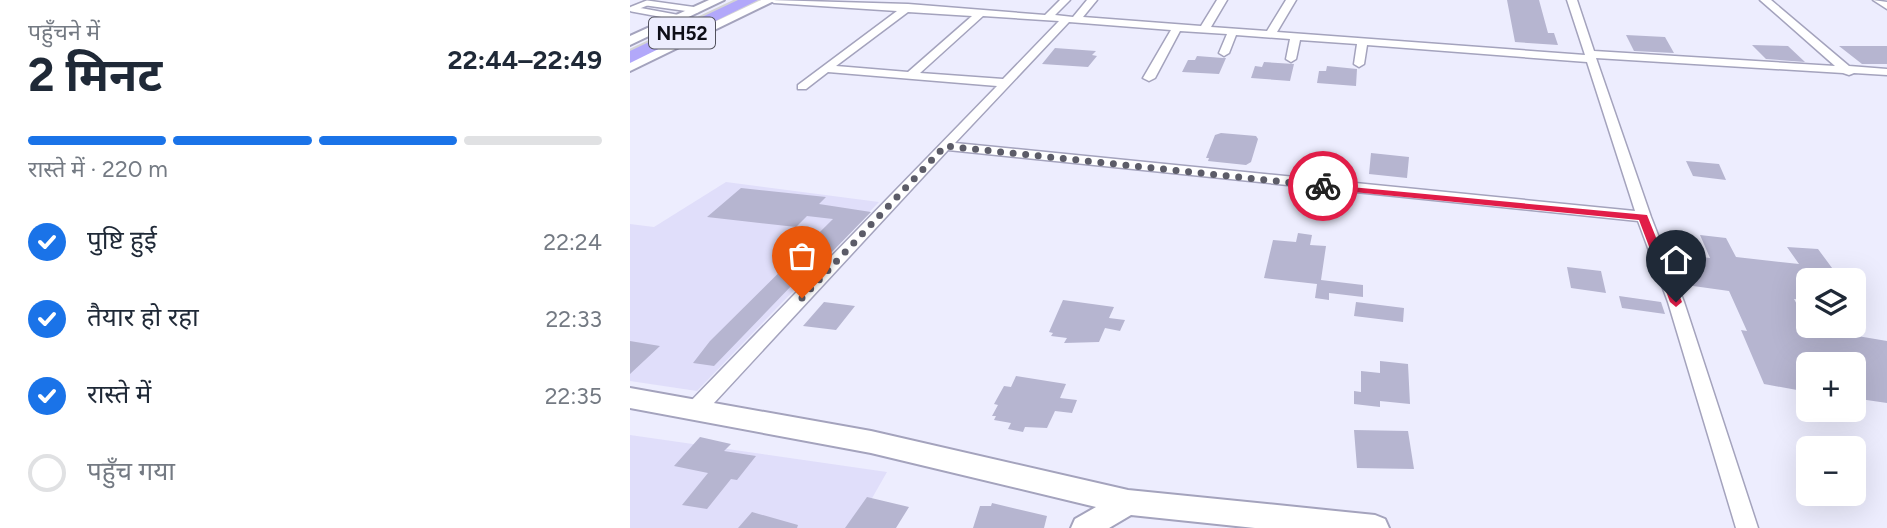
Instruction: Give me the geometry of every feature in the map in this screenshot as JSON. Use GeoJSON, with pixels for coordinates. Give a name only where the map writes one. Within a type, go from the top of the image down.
{"type":"FeatureCollection","features":[{"type":"Feature","properties":{"kind":"highway","name":"NH52"},"geometry":{"type":"LineString","coordinates":[[630,44],[727,3],[750,0]]}},
{"type":"Feature","properties":{"kind":"highway","name":"NH52"},"geometry":{"type":"LineString","coordinates":[[630,58],[727,3]]}},
{"type":"Feature","properties":{"kind":"street"},"geometry":{"type":"LineString","coordinates":[[630,67],[772,0],[982,12],[1591,57],[1887,72]]}},
{"type":"Feature","properties":{"kind":"street"},"geometry":{"type":"LineString","coordinates":[[1048,17],[1065,0]]}},
{"type":"Feature","properties":{"kind":"street"},"geometry":{"type":"LineString","coordinates":[[694,411],[945,146],[1092,0]]}},
{"type":"Feature","properties":{"kind":"street"},"geometry":{"type":"LineString","coordinates":[[1205,28],[1222,0]]}},
{"type":"Feature","properties":{"kind":"street"},"geometry":{"type":"LineString","coordinates":[[1271,33],[1292,0]]}},
{"type":"Feature","properties":{"kind":"street"},"geometry":{"type":"LineString","coordinates":[[1572,0],[1644,217],[1676,302],[1747,528]]}},
{"type":"Feature","properties":{"kind":"street"},"geometry":{"type":"LineString","coordinates":[[1765,0],[1849,72]]}},
{"type":"Feature","properties":{"kind":"street"},"geometry":{"type":"LineString","coordinates":[[1878,0],[1887,6]]}},
{"type":"Feature","properties":{"kind":"street"},"geometry":{"type":"LineString","coordinates":[[630,44],[697,10],[727,3]]}},
{"type":"Feature","properties":{"kind":"street"},"geometry":{"type":"LineString","coordinates":[[802,87],[908,7]]}},
{"type":"Feature","properties":{"kind":"street"},"geometry":{"type":"LineString","coordinates":[[910,76],[982,12]]}},
{"type":"Feature","properties":{"kind":"street"},"geometry":{"type":"LineString","coordinates":[[1149,78],[1178,26]]}},
{"type":"Feature","properties":{"kind":"street"},"geometry":{"type":"LineString","coordinates":[[1224,53],[1233,31]]}},
{"type":"Feature","properties":{"kind":"street"},"geometry":{"type":"LineString","coordinates":[[1291,59],[1296,35]]}},
{"type":"Feature","properties":{"kind":"street"},"geometry":{"type":"LineString","coordinates":[[1359,64],[1363,40]]}},
{"type":"Feature","properties":{"kind":"street"},"geometry":{"type":"LineString","coordinates":[[826,69],[1007,83]]}},
{"type":"Feature","properties":{"kind":"street"},"geometry":{"type":"LineString","coordinates":[[945,146],[1644,217]]}},
{"type":"Feature","properties":{"kind":"street"},"geometry":{"type":"LineString","coordinates":[[630,398],[871,442],[1128,502],[1375,528]]}},
{"type":"Feature","properties":{"kind":"street"},"geometry":{"type":"LineString","coordinates":[[1085,528],[1128,502]]}},
{"type":"Feature","properties":{"kind":"lane"},"geometry":{"type":"LineString","coordinates":[[681,18],[632,9],[647,4],[697,10]]}},
{"type":"Feature","properties":{"kind":"shaded area"},"geometry":{"type":"Polygon","coordinates":[[[726,182],[879,202],[697,391],[630,381],[630,224],[654,227],[726,182]]]}},
{"type":"Feature","properties":{"kind":"shaded area"},"geometry":{"type":"Polygon","coordinates":[[[630,435],[887,472],[855,528],[630,528],[630,435]]]}},
{"type":"Feature","properties":{"kind":"building"},"geometry":{"type":"Polygon","coordinates":[[[1507,0],[1539,0],[1548,33],[1554,33],[1558,45],[1515,42],[1507,0]]]}},
{"type":"Feature","properties":{"kind":"building"},"geometry":{"type":"Polygon","coordinates":[[[1626,35],[1665,37],[1674,53],[1634,51],[1626,35]]]}},
{"type":"Feature","properties":{"kind":"building"},"geometry":{"type":"Polygon","coordinates":[[[1752,45],[1788,46],[1805,62],[1766,59],[1752,45]]]}},
{"type":"Feature","properties":{"kind":"building"},"geometry":{"type":"Polygon","coordinates":[[[1839,46],[1887,46],[1887,64],[1862,64],[1839,46]]]}},
{"type":"Feature","properties":{"kind":"building"},"geometry":{"type":"Polygon","coordinates":[[[1055,48],[1096,51],[1092,55],[1097,56],[1088,67],[1042,64],[1055,48]]]}},
{"type":"Feature","properties":{"kind":"building"},"geometry":{"type":"Polygon","coordinates":[[[1197,56],[1226,58],[1219,74],[1182,72],[1188,60],[1195,60],[1197,56]]]}},
{"type":"Feature","properties":{"kind":"building"},"geometry":{"type":"Polygon","coordinates":[[[1264,62],[1294,64],[1290,81],[1251,78],[1255,66],[1262,67],[1264,62]]]}},
{"type":"Feature","properties":{"kind":"building"},"geometry":{"type":"Polygon","coordinates":[[[1327,66],[1357,69],[1356,86],[1317,83],[1319,71],[1326,71],[1327,66]]]}},
{"type":"Feature","properties":{"kind":"building"},"geometry":{"type":"Polygon","coordinates":[[[1221,133],[1256,136],[1258,139],[1251,162],[1246,165],[1208,161],[1209,158],[1206,158],[1215,135],[1221,133]]]}},
{"type":"Feature","properties":{"kind":"building"},"geometry":{"type":"Polygon","coordinates":[[[1371,153],[1409,157],[1407,178],[1369,174],[1371,153]]]}},
{"type":"Feature","properties":{"kind":"building"},"geometry":{"type":"Polygon","coordinates":[[[1686,161],[1719,164],[1726,180],[1693,176],[1686,161]]]}},
{"type":"Feature","properties":{"kind":"building"},"geometry":{"type":"Polygon","coordinates":[[[741,188],[826,197],[819,204],[871,212],[830,254],[823,253],[714,366],[693,363],[710,341],[833,219],[807,216],[796,227],[707,217],[741,188]]]}},
{"type":"Feature","properties":{"kind":"building"},"geometry":{"type":"Polygon","coordinates":[[[1298,233],[1312,235],[1310,245],[1326,246],[1321,280],[1363,285],[1363,297],[1329,293],[1329,300],[1315,298],[1317,284],[1264,278],[1273,240],[1296,242],[1298,233]]]}},
{"type":"Feature","properties":{"kind":"building"},"geometry":{"type":"Polygon","coordinates":[[[1700,235],[1726,238],[1736,257],[1799,264],[1787,247],[1818,249],[1832,268],[1796,268],[1796,338],[1866,337],[1887,341],[1887,403],[1866,400],[1866,352],[1796,352],[1796,390],[1764,384],[1741,330],[1747,331],[1729,291],[1686,285],[1675,254],[1710,258],[1700,235]]]}},
{"type":"Feature","properties":{"kind":"building"},"geometry":{"type":"Polygon","coordinates":[[[1567,267],[1601,271],[1606,293],[1571,288],[1567,267]]]}},
{"type":"Feature","properties":{"kind":"building"},"geometry":{"type":"Polygon","coordinates":[[[1619,296],[1661,302],[1665,314],[1622,308],[1619,296]]]}},
{"type":"Feature","properties":{"kind":"building"},"geometry":{"type":"Polygon","coordinates":[[[1063,300],[1114,307],[1109,318],[1125,320],[1120,331],[1105,328],[1099,342],[1064,343],[1067,338],[1051,336],[1053,333],[1049,332],[1063,300]]]}},
{"type":"Feature","properties":{"kind":"building"},"geometry":{"type":"Polygon","coordinates":[[[824,302],[855,306],[836,330],[803,326],[824,302]]]}},
{"type":"Feature","properties":{"kind":"building"},"geometry":{"type":"Polygon","coordinates":[[[1356,302],[1404,308],[1403,322],[1354,316],[1356,302]]]}},
{"type":"Feature","properties":{"kind":"building"},"geometry":{"type":"Polygon","coordinates":[[[630,341],[660,346],[630,374],[630,341]]]}},
{"type":"Feature","properties":{"kind":"building"},"geometry":{"type":"Polygon","coordinates":[[[1380,361],[1408,364],[1410,404],[1380,401],[1380,407],[1354,404],[1354,391],[1361,392],[1361,371],[1380,373],[1380,361]]]}},
{"type":"Feature","properties":{"kind":"building"},"geometry":{"type":"Polygon","coordinates":[[[1016,376],[1066,384],[1060,398],[1077,400],[1072,413],[1055,411],[1047,428],[1025,427],[1023,432],[1008,429],[1011,423],[994,420],[996,416],[992,416],[998,405],[994,404],[1004,386],[1011,387],[1016,376]]]}},
{"type":"Feature","properties":{"kind":"building"},"geometry":{"type":"Polygon","coordinates":[[[1354,430],[1408,431],[1414,469],[1357,468],[1354,430]]]}},
{"type":"Feature","properties":{"kind":"building"},"geometry":{"type":"Polygon","coordinates":[[[700,437],[731,444],[724,451],[756,456],[737,480],[731,479],[707,509],[682,505],[708,473],[674,466],[700,437]]]}},
{"type":"Feature","properties":{"kind":"building"},"geometry":{"type":"Polygon","coordinates":[[[867,497],[909,507],[896,528],[845,528],[867,497]]]}},
{"type":"Feature","properties":{"kind":"building"},"geometry":{"type":"Polygon","coordinates":[[[992,503],[1047,516],[1044,528],[973,528],[980,506],[991,506],[992,503]]]}},
{"type":"Feature","properties":{"kind":"building"},"geometry":{"type":"Polygon","coordinates":[[[752,512],[798,525],[797,528],[738,528],[752,512]]]}},
{"type":"Feature","properties":{"kind":"way so far"},"geometry":{"type":"LineString","coordinates":[[802,298],[945,146],[1323,186]]}},
{"type":"Feature","properties":{"kind":"route"},"geometry":{"type":"LineString","coordinates":[[1323,186],[1644,217],[1676,302]]}}]}
